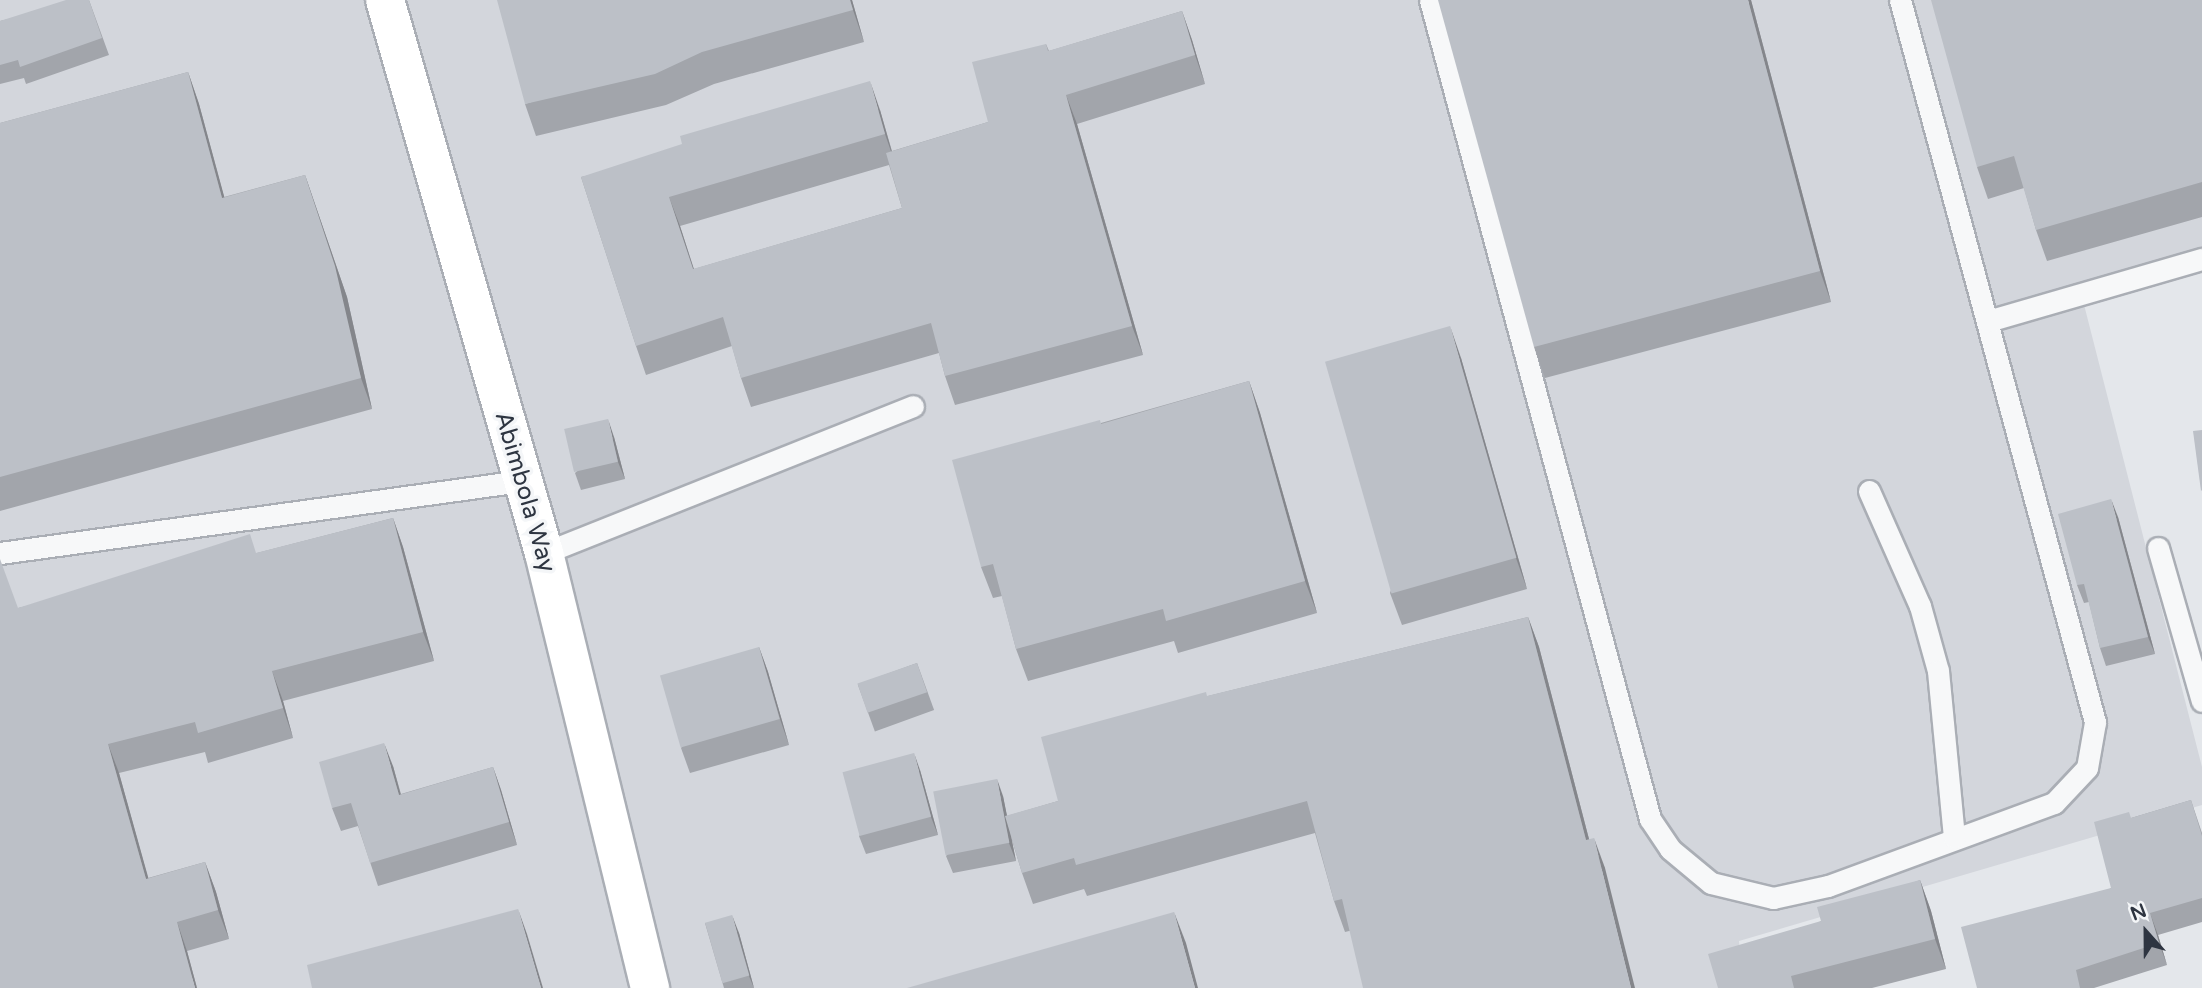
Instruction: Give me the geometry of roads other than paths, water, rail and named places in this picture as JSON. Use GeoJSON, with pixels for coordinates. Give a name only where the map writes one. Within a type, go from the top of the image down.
{"type":"FeatureCollection","features":[{"type":"Feature","properties":{"kind":"street","name":"Abimbola Way"},"geometry":{"type":"LineString","coordinates":[[385,0],[521,481],[544,553],[650,988]]}},
{"type":"Feature","properties":{"kind":"lane"},"geometry":{"type":"LineString","coordinates":[[1430,0],[1650,819],[1670,849],[1711,883],[1773,898],[1828,886],[1954,837],[2054,803],[2087,768],[2095,722],[1900,0]]}},
{"type":"Feature","properties":{"kind":"lane"},"geometry":{"type":"LineString","coordinates":[[1988,321],[2202,259]]}},
{"type":"Feature","properties":{"kind":"lane"},"geometry":{"type":"LineString","coordinates":[[544,553],[914,406]]}},
{"type":"Feature","properties":{"kind":"lane"},"geometry":{"type":"LineString","coordinates":[[0,554],[521,481]]}},
{"type":"Feature","properties":{"kind":"lane"},"geometry":{"type":"LineString","coordinates":[[1869,491],[1920,606],[1938,671],[1954,837]]}},
{"type":"Feature","properties":{"kind":"lane"},"geometry":{"type":"LineString","coordinates":[[2158,548],[2202,701]]}}]}
